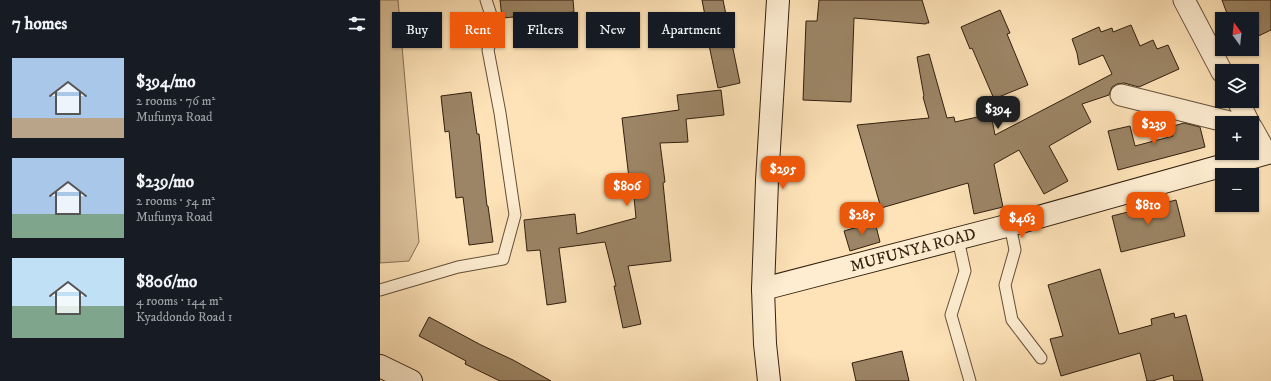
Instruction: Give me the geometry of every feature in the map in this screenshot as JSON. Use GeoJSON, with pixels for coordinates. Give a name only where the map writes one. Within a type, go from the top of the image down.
{"type":"FeatureCollection","features":[{"type":"Feature","properties":{"kind":"street"},"geometry":{"type":"LineString","coordinates":[[769,381],[765,344],[763,289],[767,181],[778,0]]}},
{"type":"Feature","properties":{"kind":"street"},"geometry":{"type":"LineString","coordinates":[[1184,0],[1218,64]]}},
{"type":"Feature","properties":{"kind":"street"},"geometry":{"type":"LineString","coordinates":[[1121,95],[1215,119]]}},
{"type":"Feature","properties":{"kind":"street"},"geometry":{"type":"LineString","coordinates":[[1259,138],[1269,153]]}},
{"type":"Feature","properties":{"kind":"street","name":"MUFUNYA ROAD"},"geometry":{"type":"LineString","coordinates":[[763,289],[1010,225],[1269,153]]}},
{"type":"Feature","properties":{"kind":"street"},"geometry":{"type":"LineString","coordinates":[[380,366],[411,381]]}},
{"type":"Feature","properties":{"kind":"lane"},"geometry":{"type":"LineString","coordinates":[[380,290],[458,267],[503,259],[515,215],[500,113],[488,50],[495,27],[486,0]]}},
{"type":"Feature","properties":{"kind":"lane"},"geometry":{"type":"LineString","coordinates":[[1010,225],[1015,250],[1005,285],[1012,320],[1041,358]]}},
{"type":"Feature","properties":{"kind":"lane"},"geometry":{"type":"LineString","coordinates":[[958,238],[965,271],[951,315],[970,381]]}},
{"type":"Feature","properties":{"kind":"shaded area"},"geometry":{"type":"Polygon","coordinates":[[[380,0],[398,0],[399,12],[392,12],[392,48],[402,48],[419,242],[409,261],[380,263],[380,0]]]}},
{"type":"Feature","properties":{"kind":"building"},"geometry":{"type":"Polygon","coordinates":[[[500,0],[573,0],[574,12],[513,12],[513,17],[505,18],[505,12],[501,12],[500,0]]]}},
{"type":"Feature","properties":{"kind":"building"},"geometry":{"type":"Polygon","coordinates":[[[702,0],[723,0],[725,12],[704,12],[702,0]]]}},
{"type":"Feature","properties":{"kind":"building"},"geometry":{"type":"Polygon","coordinates":[[[819,0],[922,0],[929,23],[854,18],[851,102],[803,100],[806,21],[817,21],[819,0]]]}},
{"type":"Feature","properties":{"kind":"building"},"geometry":{"type":"Polygon","coordinates":[[[1222,0],[1271,0],[1271,30],[1259,36],[1259,12],[1226,12],[1222,0]]]}},
{"type":"Feature","properties":{"kind":"building"},"geometry":{"type":"Polygon","coordinates":[[[1000,10],[1010,33],[1007,34],[1028,85],[994,99],[972,48],[970,49],[961,27],[1000,10]]]}},
{"type":"Feature","properties":{"kind":"building"},"geometry":{"type":"Polygon","coordinates":[[[1131,25],[1140,46],[1153,40],[1157,49],[1168,45],[1179,69],[1139,87],[1124,83],[1117,84],[1112,87],[1109,95],[1082,104],[1091,122],[1049,146],[1068,181],[1044,194],[1019,150],[994,164],[1003,207],[974,214],[968,183],[881,208],[857,125],[929,118],[923,97],[917,57],[929,54],[947,118],[954,117],[955,122],[991,114],[995,135],[1112,74],[1103,55],[1079,65],[1072,39],[1099,27],[1101,32],[1112,28],[1113,32],[1131,25]]]}},
{"type":"Feature","properties":{"kind":"building"},"geometry":{"type":"Polygon","coordinates":[[[710,48],[733,48],[740,83],[718,88],[710,48]]]}},
{"type":"Feature","properties":{"kind":"building"},"geometry":{"type":"Polygon","coordinates":[[[721,90],[724,115],[686,119],[688,142],[660,143],[665,182],[663,183],[671,261],[628,266],[641,324],[623,328],[614,286],[616,286],[605,242],[559,248],[566,302],[547,305],[540,250],[527,251],[524,220],[575,214],[577,234],[636,218],[633,187],[630,187],[622,118],[679,110],[677,95],[721,90]]]}},
{"type":"Feature","properties":{"kind":"building"},"geometry":{"type":"Polygon","coordinates":[[[471,92],[477,134],[479,134],[487,206],[493,242],[469,245],[463,197],[456,198],[449,131],[445,132],[441,96],[471,92]]]}},
{"type":"Feature","properties":{"kind":"building"},"geometry":{"type":"Polygon","coordinates":[[[1184,123],[1200,127],[1205,147],[1118,170],[1108,131],[1130,126],[1135,146],[1173,136],[1170,127],[1184,123]]]}},
{"type":"Feature","properties":{"kind":"building"},"geometry":{"type":"Polygon","coordinates":[[[1176,200],[1185,236],[1121,252],[1112,216],[1176,200]]]}},
{"type":"Feature","properties":{"kind":"building"},"geometry":{"type":"Polygon","coordinates":[[[875,222],[880,242],[850,251],[844,231],[875,222]]]}},
{"type":"Feature","properties":{"kind":"building"},"geometry":{"type":"Polygon","coordinates":[[[1100,269],[1119,334],[1152,325],[1151,319],[1174,313],[1175,318],[1186,315],[1203,381],[1174,381],[1173,375],[1147,381],[1140,353],[1061,376],[1050,339],[1063,336],[1048,285],[1100,269]]]}},
{"type":"Feature","properties":{"kind":"building"},"geometry":{"type":"Polygon","coordinates":[[[429,317],[551,381],[500,381],[465,364],[466,361],[419,336],[429,317]]]}},
{"type":"Feature","properties":{"kind":"building"},"geometry":{"type":"Polygon","coordinates":[[[902,351],[909,381],[856,381],[852,363],[902,351]]]}}]}
